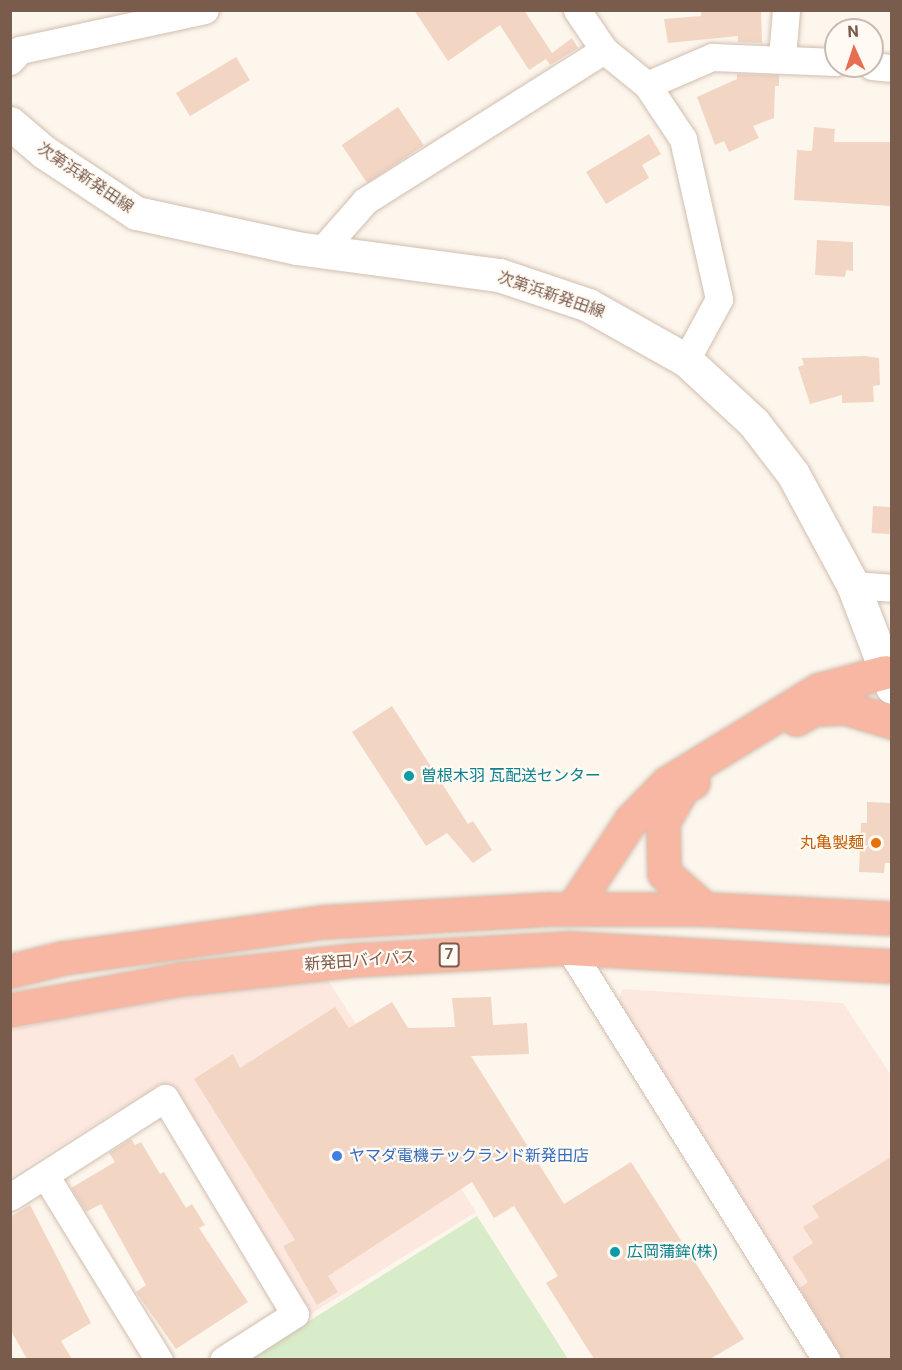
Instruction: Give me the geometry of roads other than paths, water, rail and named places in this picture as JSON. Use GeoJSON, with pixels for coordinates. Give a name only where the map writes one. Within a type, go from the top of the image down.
{"type":"FeatureCollection","features":[{"type":"Feature","properties":{"kind":"highway"},"geometry":{"type":"LineString","coordinates":[[572,909],[631,819],[667,783],[818,690],[888,680]]}},
{"type":"Feature","properties":{"kind":"highway"},"geometry":{"type":"LineString","coordinates":[[705,909],[664,873],[663,822],[683,788],[814,709],[846,708],[891,722]]}},
{"type":"Feature","properties":{"kind":"highway"},"geometry":{"type":"LineString","coordinates":[[10,971],[63,958],[323,922],[572,909],[705,909],[891,918]]}},
{"type":"Feature","properties":{"kind":"highway","name":"新発田バイパス"},"geometry":{"type":"LineString","coordinates":[[10,1010],[181,979],[352,960],[568,948],[891,966]]}},
{"type":"Feature","properties":{"kind":"main road","name":"次第浜新発田線"},"geometry":{"type":"LineString","coordinates":[[10,123],[44,152],[136,213],[322,250],[450,266],[533,285],[631,325],[686,360],[754,423],[793,474],[853,585],[888,680]]}},
{"type":"Feature","properties":{"kind":"street"},"geometry":{"type":"LineString","coordinates":[[10,62],[20,50],[205,10]]}},
{"type":"Feature","properties":{"kind":"street"},"geometry":{"type":"LineString","coordinates":[[577,10],[604,50],[646,84],[683,139],[719,299],[686,360]]}},
{"type":"Feature","properties":{"kind":"street"},"geometry":{"type":"LineString","coordinates":[[782,57],[786,10]]}},
{"type":"Feature","properties":{"kind":"street"},"geometry":{"type":"LineString","coordinates":[[322,250],[365,201],[604,50]]}},
{"type":"Feature","properties":{"kind":"street"},"geometry":{"type":"LineString","coordinates":[[646,84],[711,57],[782,57],[824,61]]}},
{"type":"Feature","properties":{"kind":"street"},"geometry":{"type":"LineString","coordinates":[[853,585],[891,588]]}},
{"type":"Feature","properties":{"kind":"street"},"geometry":{"type":"LineString","coordinates":[[568,948],[826,1359]]}},
{"type":"Feature","properties":{"kind":"street"},"geometry":{"type":"LineString","coordinates":[[10,1197],[165,1098],[295,1314],[223,1359]]}},
{"type":"Feature","properties":{"kind":"street"},"geometry":{"type":"LineString","coordinates":[[45,1175],[159,1359]]}},
{"type":"Feature","properties":{"kind":"place","name":"曽根木羽 瓦配送センター"},"geometry":{"type":"Point","coordinates":[409,776]}},
{"type":"Feature","properties":{"kind":"place","name":"丸亀製麺"},"geometry":{"type":"Point","coordinates":[876,843]}},
{"type":"Feature","properties":{"kind":"place","name":"ヤマダ電機テックランド新発田店"},"geometry":{"type":"Point","coordinates":[337,1156]}},
{"type":"Feature","properties":{"kind":"place","name":"広岡蒲鉾(株)"},"geometry":{"type":"Point","coordinates":[615,1252]}}]}
